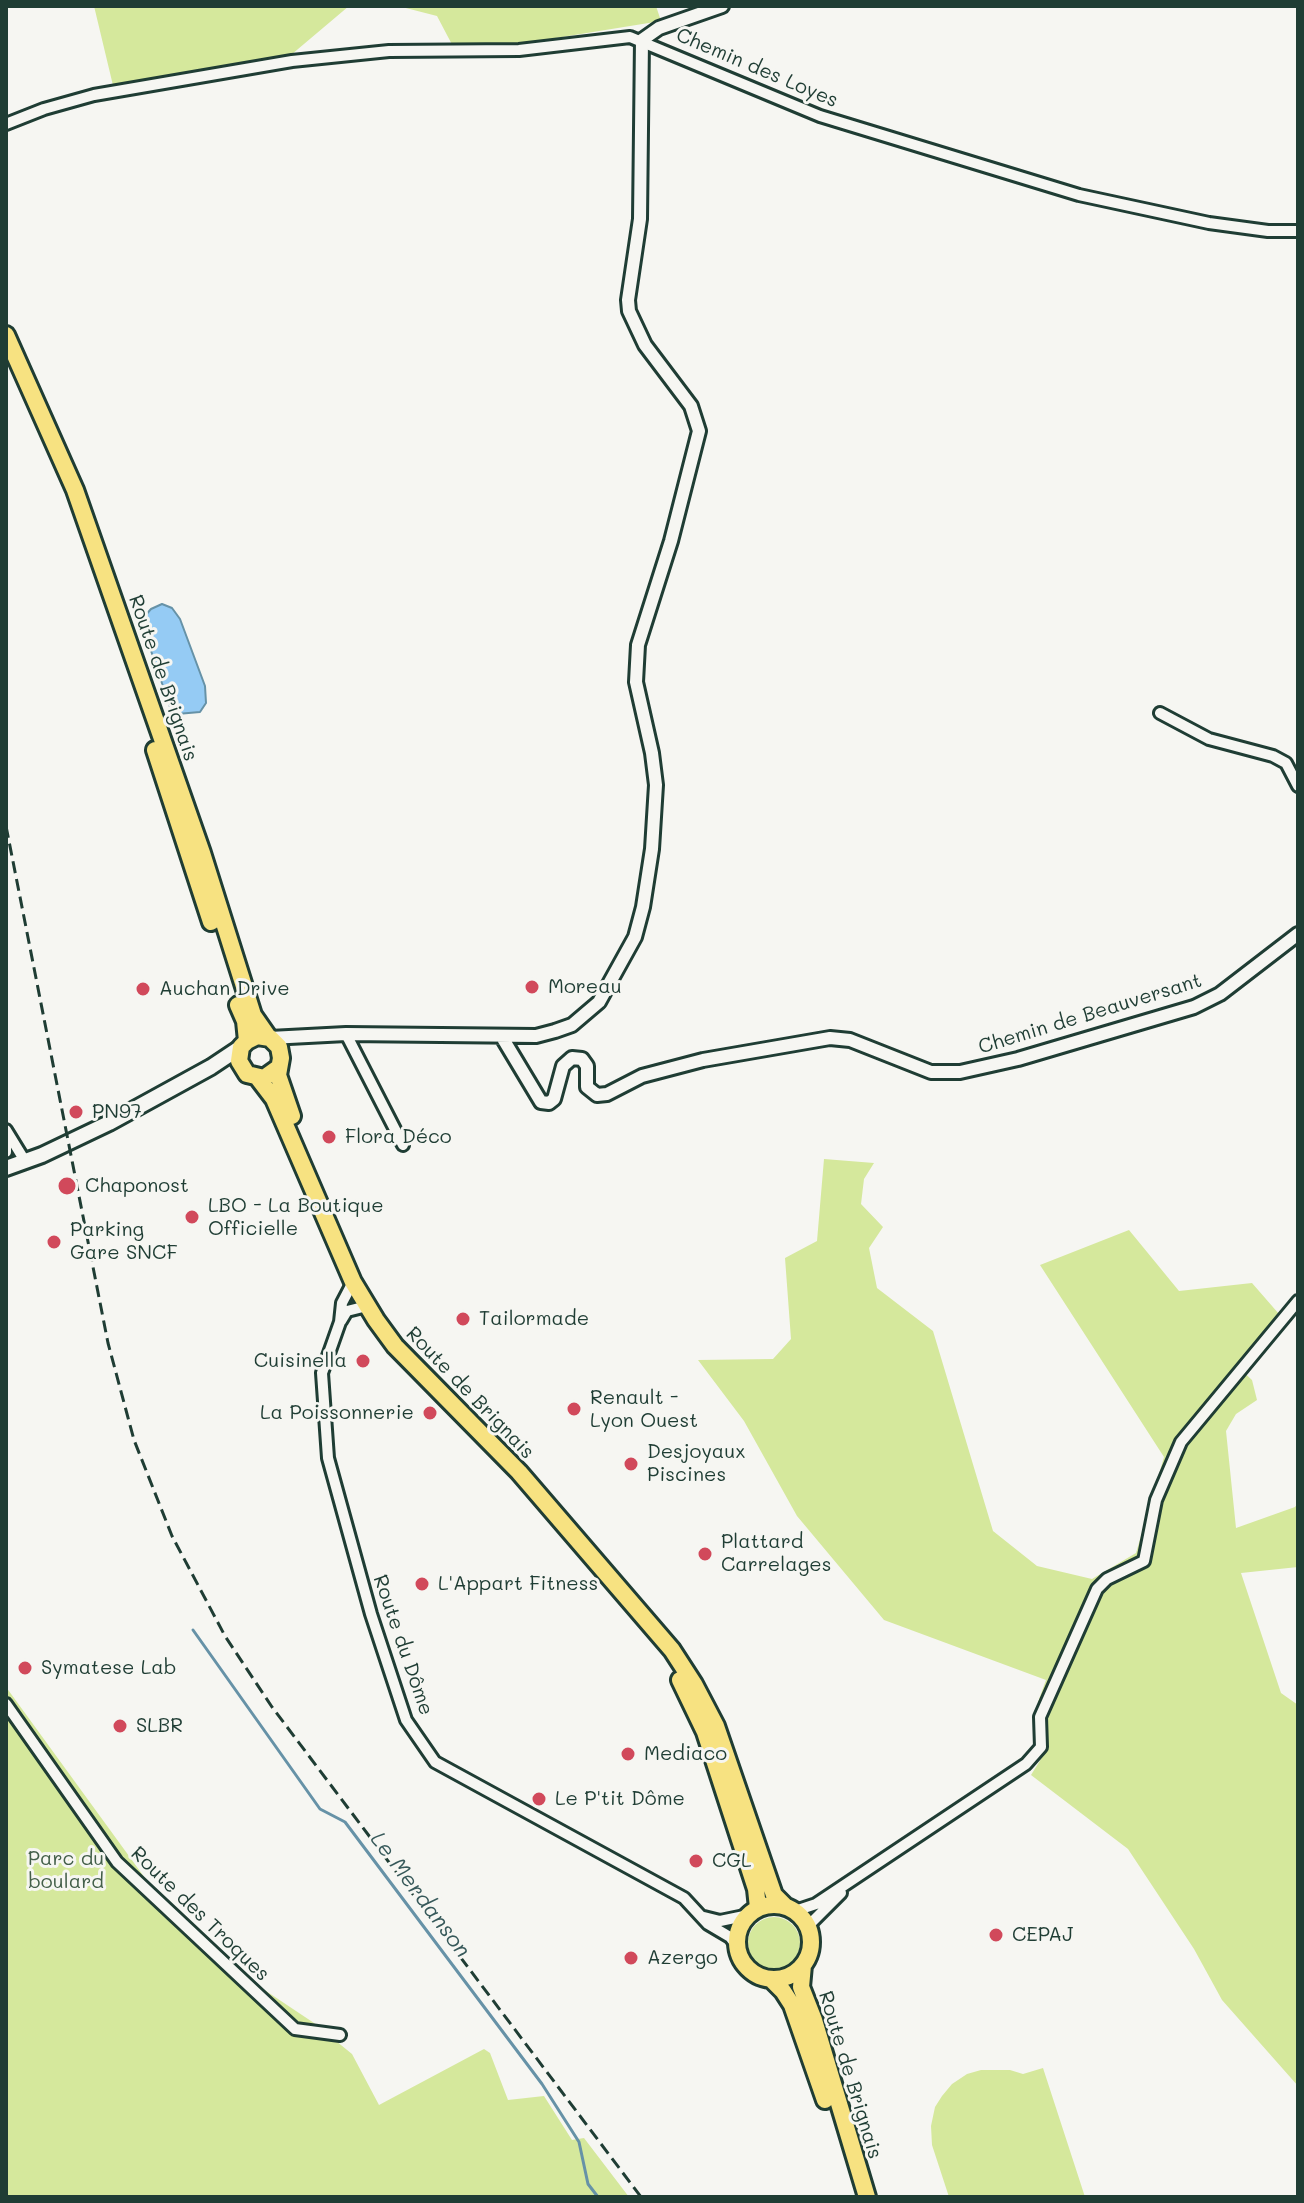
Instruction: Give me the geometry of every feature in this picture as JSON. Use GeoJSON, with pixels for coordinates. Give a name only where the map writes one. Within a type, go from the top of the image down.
{"type":"FeatureCollection","features":[{"type":"Feature","properties":{"kind":"main road","name":"Route de Brignais"},"geometry":{"type":"LineString","coordinates":[[6,335],[85,515],[202,853],[253,1015],[269,1038]]}},
{"type":"Feature","properties":{"kind":"main road","name":"Route de Brignais"},"geometry":{"type":"LineString","coordinates":[[6,356],[65,492],[89,557],[245,1021],[244,1044]]}},
{"type":"Feature","properties":{"kind":"main road"},"geometry":{"type":"LineString","coordinates":[[6,1177],[60,1155],[109,1123],[211,1067],[257,1036],[269,1038],[279,1047],[280,1063],[270,1076],[211,1067]]}},
{"type":"Feature","properties":{"kind":"main road"},"geometry":{"type":"LineString","coordinates":[[244,1044],[239,1057],[250,1074]]}},
{"type":"Feature","properties":{"kind":"main road","name":"Route de Brignais"},"geometry":{"type":"LineString","coordinates":[[280,1063],[306,1169]]}},
{"type":"Feature","properties":{"kind":"main road","name":"Route de Brignais"},"geometry":{"type":"LineString","coordinates":[[250,1074],[274,1099],[353,1282],[395,1346],[519,1472],[672,1650],[716,1726],[774,1895],[790,1908]]}},
{"type":"Feature","properties":{"kind":"main road"},"geometry":{"type":"LineString","coordinates":[[6,1168],[109,1123]]}},
{"type":"Feature","properties":{"kind":"main road","name":"Route de Brignais"},"geometry":{"type":"LineString","coordinates":[[644,1620],[686,1690],[705,1732],[756,1889],[753,1911]]}},
{"type":"Feature","properties":{"kind":"main road"},"geometry":{"type":"LineString","coordinates":[[776,1904],[790,1908],[808,1926],[812,1938],[811,1951],[803,1965],[788,1977],[771,1979],[756,1974],[747,1967],[737,1946],[738,1934],[753,1911],[776,1904]]}},
{"type":"Feature","properties":{"kind":"main road","name":"Route de Brignais"},"geometry":{"type":"LineString","coordinates":[[803,1965],[801,1987],[814,2020],[867,2197]]}},
{"type":"Feature","properties":{"kind":"main road","name":"Route de Brignais"},"geometry":{"type":"LineString","coordinates":[[771,1979],[789,1999],[799,2021],[856,2197]]}},
{"type":"Feature","properties":{"kind":"street"},"geometry":{"type":"LineString","coordinates":[[269,1038],[346,1034],[502,1037],[536,1036],[555,1031],[572,1025],[599,1002],[635,937],[652,849],[656,785],[636,682],[638,645],[671,541],[699,431],[691,406],[645,345],[629,311],[640,219],[642,40],[659,28],[722,6]]}},
{"type":"Feature","properties":{"kind":"street","name":"Chemin des Loyes"},"geometry":{"type":"LineString","coordinates":[[6,124],[94,95],[292,61],[389,51],[519,50],[630,37],[820,116],[1079,195],[1209,223],[1268,231],[1298,231]]}},
{"type":"Feature","properties":{"kind":"street"},"geometry":{"type":"LineString","coordinates":[[1160,713],[1209,739],[1273,756],[1286,763],[1298,786]]}},
{"type":"Feature","properties":{"kind":"street","name":"Chemin de Beauversant"},"geometry":{"type":"LineString","coordinates":[[502,1037],[541,1102],[549,1103],[554,1099],[563,1066],[572,1058],[582,1059],[587,1066],[587,1087],[597,1095],[607,1094],[642,1076],[703,1060],[830,1038],[850,1040],[931,1072],[960,1072],[1018,1059],[1194,1007],[1233,986],[1298,934]]}},
{"type":"Feature","properties":{"kind":"street"},"geometry":{"type":"LineString","coordinates":[[346,1034],[403,1145]]}},
{"type":"Feature","properties":{"kind":"street"},"geometry":{"type":"LineString","coordinates":[[280,1063],[303,1036]]}},
{"type":"Feature","properties":{"kind":"street"},"geometry":{"type":"LineString","coordinates":[[6,1130],[25,1161]]}},
{"type":"Feature","properties":{"kind":"street"},"geometry":{"type":"LineString","coordinates":[[6,1130],[6,1152]]}},
{"type":"Feature","properties":{"kind":"street","name":"Route du Dôme"},"geometry":{"type":"LineString","coordinates":[[353,1282],[342,1303],[340,1322],[322,1373],[328,1458],[371,1614],[406,1720],[435,1762],[684,1898],[708,1924],[730,1937],[737,1946]]}},
{"type":"Feature","properties":{"kind":"street"},"geometry":{"type":"LineString","coordinates":[[790,1908],[816,1904],[1026,1764],[1041,1747],[1040,1717],[1094,1594],[1107,1579],[1144,1561],[1156,1500],[1181,1442],[1298,1301]]}},
{"type":"Feature","properties":{"kind":"street"},"geometry":{"type":"LineString","coordinates":[[340,1322],[347,1311],[356,1306],[367,1306]]}},
{"type":"Feature","properties":{"kind":"street","name":"Route des Troques"},"geometry":{"type":"LineString","coordinates":[[6,1704],[117,1862],[295,2029],[340,2035]]}},
{"type":"Feature","properties":{"kind":"street"},"geometry":{"type":"LineString","coordinates":[[808,1926],[856,1877]]}},
{"type":"Feature","properties":{"kind":"street"},"geometry":{"type":"LineString","coordinates":[[701,1916],[720,1921],[753,1911]]}},
{"type":"Feature","properties":{"kind":"green space"},"geometry":{"type":"Polygon","coordinates":[[[94,6],[349,6],[272,71],[116,98],[94,6]]]}},
{"type":"Feature","properties":{"kind":"green space"},"geometry":{"type":"Polygon","coordinates":[[[398,6],[656,6],[661,21],[457,54],[437,16],[398,6]]]}},
{"type":"Feature","properties":{"kind":"green space"},"geometry":{"type":"Polygon","coordinates":[[[824,1159],[874,1163],[864,1179],[861,1204],[883,1227],[869,1248],[877,1288],[933,1331],[993,1531],[1037,1566],[1092,1579],[1136,1553],[1164,1457],[1040,1265],[1129,1230],[1179,1291],[1252,1283],[1279,1314],[1237,1366],[1252,1380],[1257,1400],[1236,1414],[1226,1431],[1236,1528],[1295,1507],[1298,1503],[1298,1567],[1241,1573],[1281,1693],[1298,1705],[1298,2086],[1222,2000],[1194,1949],[1128,1849],[1031,1775],[1046,1751],[1047,1718],[1038,1702],[1046,1680],[884,1620],[797,1516],[744,1421],[698,1360],[773,1359],[791,1339],[785,1258],[817,1241],[824,1159]]]}},
{"type":"Feature","properties":{"kind":"green space","name":"Parc du boulard"},"geometry":{"type":"Polygon","coordinates":[[[6,1687],[169,1911],[206,1951],[314,2023],[352,2054],[379,2105],[484,2049],[490,2053],[508,2100],[544,2096],[572,2140],[584,2138],[629,2197],[6,2197],[6,1687]]]}},
{"type":"Feature","properties":{"kind":"green space"},"geometry":{"type":"Polygon","coordinates":[[[774,1917],[792,1925],[800,1943],[792,1961],[774,1969],[756,1961],[748,1943],[756,1925],[774,1917]]]}},
{"type":"Feature","properties":{"kind":"green space"},"geometry":{"type":"Polygon","coordinates":[[[1043,2068],[1085,2197],[949,2197],[932,2145],[931,2126],[935,2107],[942,2096],[952,2084],[967,2074],[981,2070],[1010,2070],[1023,2074],[1043,2068]]]}},
{"type":"Feature","properties":{"kind":"water"},"geometry":{"type":"Polygon","coordinates":[[[162,604],[172,608],[180,619],[205,686],[206,703],[200,712],[177,714],[171,710],[144,630],[144,617],[162,604]]]}},
{"type":"Feature","properties":{"kind":"waterway","name":"Le Merdanson"},"geometry":{"type":"LineString","coordinates":[[193,1630],[320,1809],[345,1822],[542,2084],[579,2142],[588,2184],[598,2197]]}},
{"type":"Feature","properties":{"kind":"railway"},"geometry":{"type":"LineString","coordinates":[[6,826],[108,1343],[134,1440],[172,1536],[225,1636],[272,1707],[641,2197]]}},
{"type":"Feature","properties":{"kind":"place","name":"Moreau"},"geometry":{"type":"Point","coordinates":[532,987]}},
{"type":"Feature","properties":{"kind":"place","name":"Auchan Drive"},"geometry":{"type":"Point","coordinates":[143,989]}},
{"type":"Feature","properties":{"kind":"place","name":"PN97"},"geometry":{"type":"Point","coordinates":[76,1112]}},
{"type":"Feature","properties":{"kind":"place","name":"Flora Déco"},"geometry":{"type":"Point","coordinates":[329,1137]}},
{"type":"Feature","properties":{"kind":"place","name":"Chaponost"},"geometry":{"type":"Point","coordinates":[67,1186]}},
{"type":"Feature","properties":{"kind":"place","name":"LBO - La Boutique Officielle"},"geometry":{"type":"Point","coordinates":[192,1217]}},
{"type":"Feature","properties":{"kind":"place","name":"Parking Gare SNCF"},"geometry":{"type":"Point","coordinates":[54,1242]}},
{"type":"Feature","properties":{"kind":"place","name":"Tailormade"},"geometry":{"type":"Point","coordinates":[463,1319]}},
{"type":"Feature","properties":{"kind":"place","name":"Cuisinella"},"geometry":{"type":"Point","coordinates":[363,1361]}},
{"type":"Feature","properties":{"kind":"place","name":"Renault - Lyon Ouest"},"geometry":{"type":"Point","coordinates":[574,1409]}},
{"type":"Feature","properties":{"kind":"place","name":"La Poissonnerie"},"geometry":{"type":"Point","coordinates":[430,1413]}},
{"type":"Feature","properties":{"kind":"place","name":"Desjoyaux Piscines"},"geometry":{"type":"Point","coordinates":[631,1464]}},
{"type":"Feature","properties":{"kind":"place","name":"Plattard Carrelages"},"geometry":{"type":"Point","coordinates":[705,1554]}},
{"type":"Feature","properties":{"kind":"place","name":"L'Appart Fitness"},"geometry":{"type":"Point","coordinates":[422,1584]}},
{"type":"Feature","properties":{"kind":"place","name":"Symatese Lab"},"geometry":{"type":"Point","coordinates":[25,1668]}},
{"type":"Feature","properties":{"kind":"place","name":"SLBR"},"geometry":{"type":"Point","coordinates":[120,1726]}},
{"type":"Feature","properties":{"kind":"place","name":"Mediaco"},"geometry":{"type":"Point","coordinates":[628,1754]}},
{"type":"Feature","properties":{"kind":"place","name":"Le P'tit Dôme"},"geometry":{"type":"Point","coordinates":[539,1799]}},
{"type":"Feature","properties":{"kind":"place","name":"CGL"},"geometry":{"type":"Point","coordinates":[696,1861]}},
{"type":"Feature","properties":{"kind":"place","name":"CEPAJ"},"geometry":{"type":"Point","coordinates":[996,1935]}},
{"type":"Feature","properties":{"kind":"place","name":"Azergo"},"geometry":{"type":"Point","coordinates":[631,1958]}}]}
